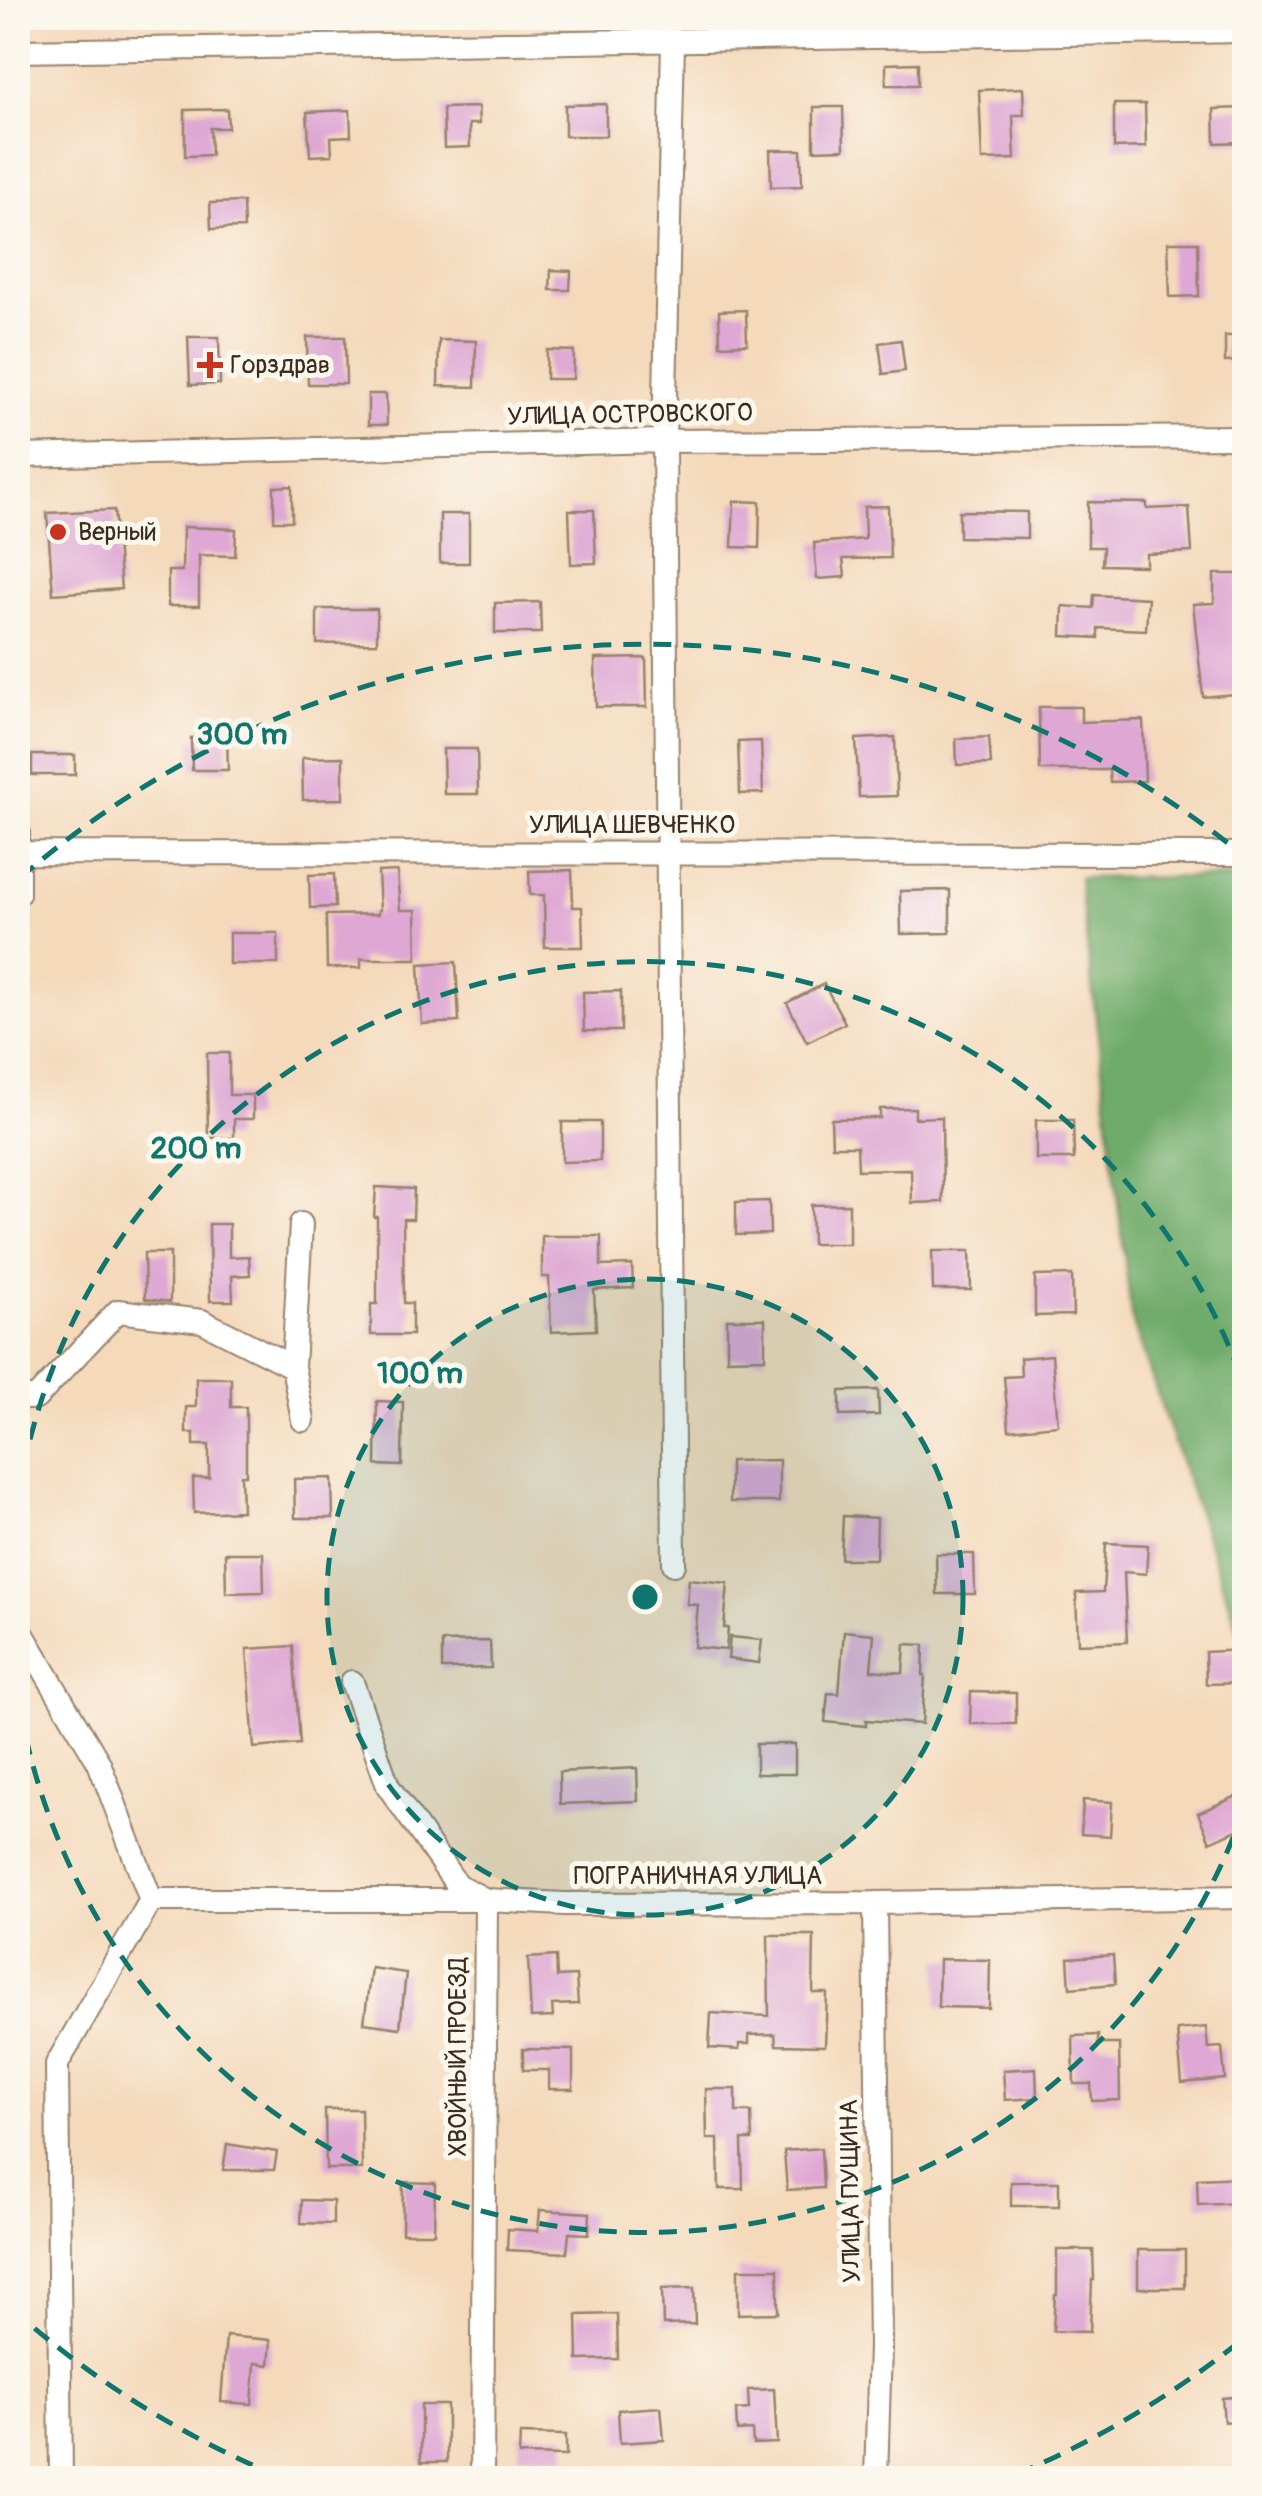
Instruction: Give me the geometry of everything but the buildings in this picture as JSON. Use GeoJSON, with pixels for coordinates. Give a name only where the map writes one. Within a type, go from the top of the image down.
{"type":"FeatureCollection","features":[{"type":"Feature","properties":{"kind":"street"},"geometry":{"type":"LineString","coordinates":[[18,51],[1244,32]]}},
{"type":"Feature","properties":{"kind":"street"},"geometry":{"type":"LineString","coordinates":[[673,41],[664,440],[674,1564]]}},
{"type":"Feature","properties":{"kind":"street","name":"УЛИЦА ОСТРОВСКОГО"},"geometry":{"type":"LineString","coordinates":[[18,456],[664,440],[1244,436]]}},
{"type":"Feature","properties":{"kind":"street"},"geometry":{"type":"LineString","coordinates":[[18,831],[18,894]]}},
{"type":"Feature","properties":{"kind":"street","name":"УЛИЦА ШЕВЧЕНКО"},"geometry":{"type":"LineString","coordinates":[[19,853],[1244,854]]}},
{"type":"Feature","properties":{"kind":"street"},"geometry":{"type":"LineString","coordinates":[[301,1224],[293,1367],[303,1420]]}},
{"type":"Feature","properties":{"kind":"street"},"geometry":{"type":"LineString","coordinates":[[18,1398],[36,1398],[118,1311],[202,1321],[293,1367]]}},
{"type":"Feature","properties":{"kind":"street"},"geometry":{"type":"LineString","coordinates":[[18,1626],[99,1762],[151,1900],[58,2064],[61,2478]]}},
{"type":"Feature","properties":{"kind":"street"},"geometry":{"type":"LineString","coordinates":[[352,1682],[388,1786],[456,1885],[486,1900]]}},
{"type":"Feature","properties":{"kind":"street","name":"ПОГРАНИЧНАЯ УЛИЦА"},"geometry":{"type":"LineString","coordinates":[[151,1900],[875,1903],[1244,1896]]}},
{"type":"Feature","properties":{"kind":"street","name":"ХВОЙНЫЙ ПРОЕЗД"},"geometry":{"type":"LineString","coordinates":[[482,2478],[486,1900]]}},
{"type":"Feature","properties":{"kind":"street","name":"УЛИЦА ПУЩИНА"},"geometry":{"type":"LineString","coordinates":[[875,1903],[880,2346],[876,2478]]}},
{"type":"Feature","properties":{"kind":"green space"},"geometry":{"type":"Polygon","coordinates":[[[1244,877],[1244,1647],[1132,1320],[1079,878],[1244,877]]]}},
{"type":"Feature","properties":{"kind":"place","name":"Горздрав"},"geometry":{"type":"Point","coordinates":[210,365]}},
{"type":"Feature","properties":{"kind":"place","name":"Верный"},"geometry":{"type":"Point","coordinates":[58,532]}}]}
